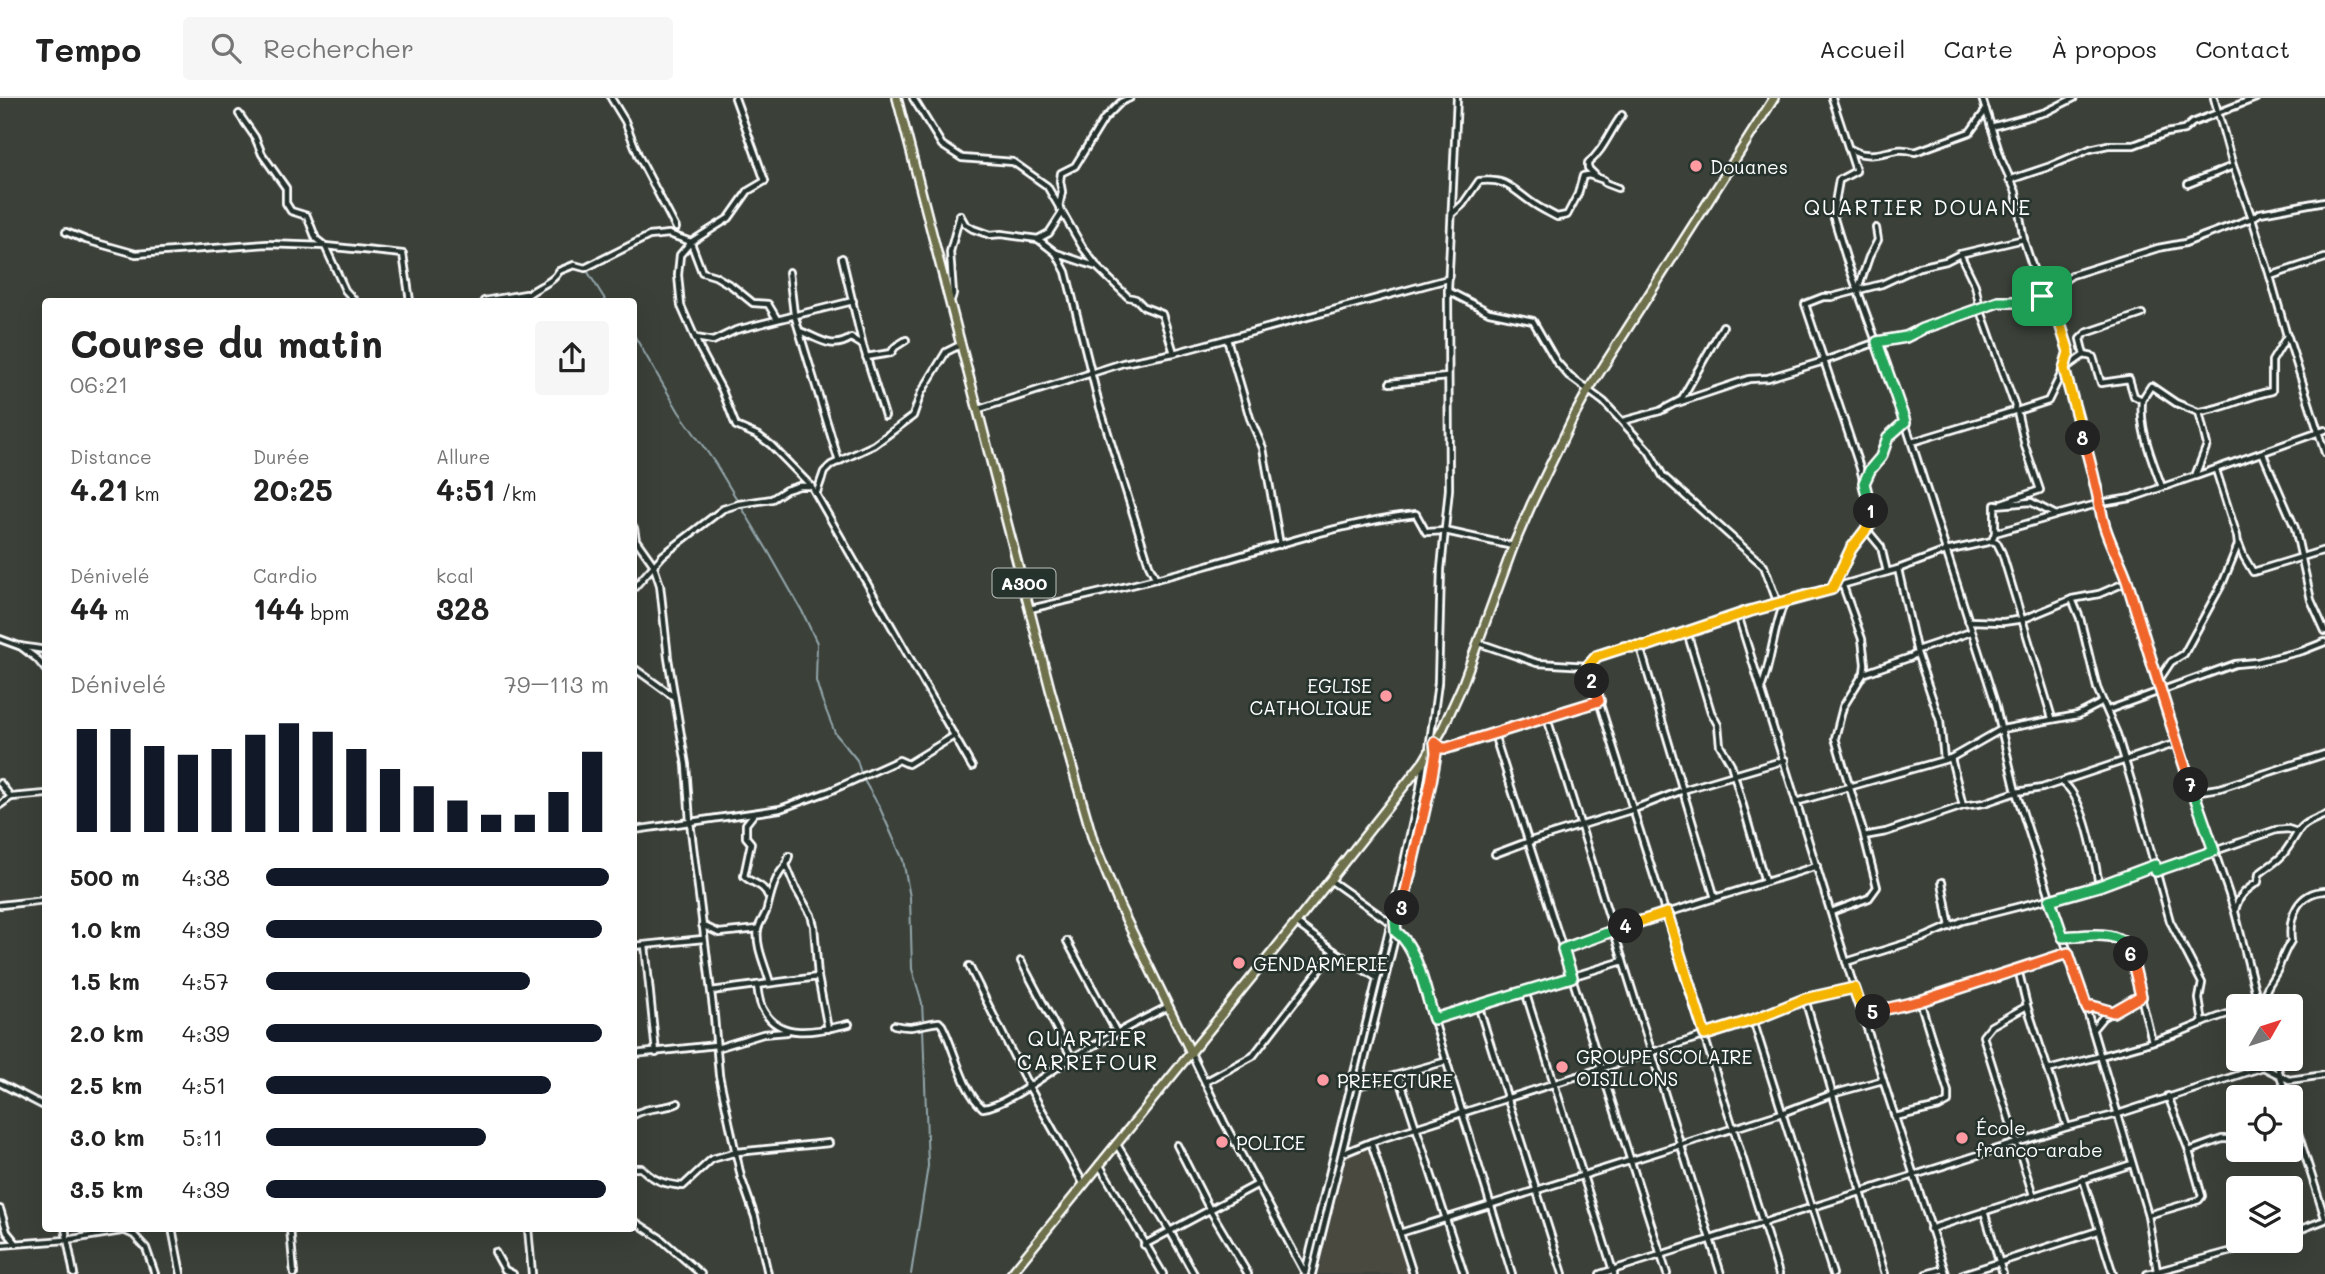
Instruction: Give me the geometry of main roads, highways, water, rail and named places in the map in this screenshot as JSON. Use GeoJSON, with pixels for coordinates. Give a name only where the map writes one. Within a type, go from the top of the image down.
{"type":"FeatureCollection","features":[{"type":"Feature","properties":{"kind":"highway","name":"A300"},"geometry":{"type":"LineString","coordinates":[[897,98],[1055,708],[1093,840],[1120,907],[1191,1053]]}},
{"type":"Feature","properties":{"kind":"highway"},"geometry":{"type":"LineString","coordinates":[[1011,1274],[1296,923],[1426,757],[1451,711],[1479,643],[1513,547],[1572,419],[1774,98]]}},
{"type":"Feature","properties":{"kind":"waterway"},"geometry":{"type":"LineString","coordinates":[[586,269],[604,298]]}},
{"type":"Feature","properties":{"kind":"waterway"},"geometry":{"type":"LineString","coordinates":[[637,340],[679,412],[715,463],[768,551],[817,643],[816,681],[835,733],[857,760],[862,777],[879,806],[903,860],[910,897],[912,969],[922,1003],[923,1022]]}},
{"type":"Feature","properties":{"kind":"waterway"},"geometry":{"type":"LineString","coordinates":[[911,1274],[928,1166],[923,1028]]}},
{"type":"Feature","properties":{"kind":"place","name":"Douanes"},"geometry":{"type":"Point","coordinates":[1696,166]}},
{"type":"Feature","properties":{"kind":"place","name":"EGLISE CATHOLIQUE"},"geometry":{"type":"Point","coordinates":[1386,696]}},
{"type":"Feature","properties":{"kind":"place","name":"GENDARMERIE"},"geometry":{"type":"Point","coordinates":[1239,963]}},
{"type":"Feature","properties":{"kind":"place","name":"GROUPE SCOLAIRE OISILLONS"},"geometry":{"type":"Point","coordinates":[1562,1067]}},
{"type":"Feature","properties":{"kind":"place","name":"PREFECTURE"},"geometry":{"type":"Point","coordinates":[1323,1080]}},
{"type":"Feature","properties":{"kind":"place","name":"École franco-arabe"},"geometry":{"type":"Point","coordinates":[1962,1138]}},
{"type":"Feature","properties":{"kind":"place","name":"POLICE"},"geometry":{"type":"Point","coordinates":[1222,1142]}},
{"type":"Feature","properties":{"kind":"district","name":"QUARTIER DOUANE"},"geometry":{"type":"Point","coordinates":[1918,206]}},
{"type":"Feature","properties":{"kind":"district","name":"QUARTIER CARREFOUR"},"geometry":{"type":"Point","coordinates":[1088,1049]}}]}
